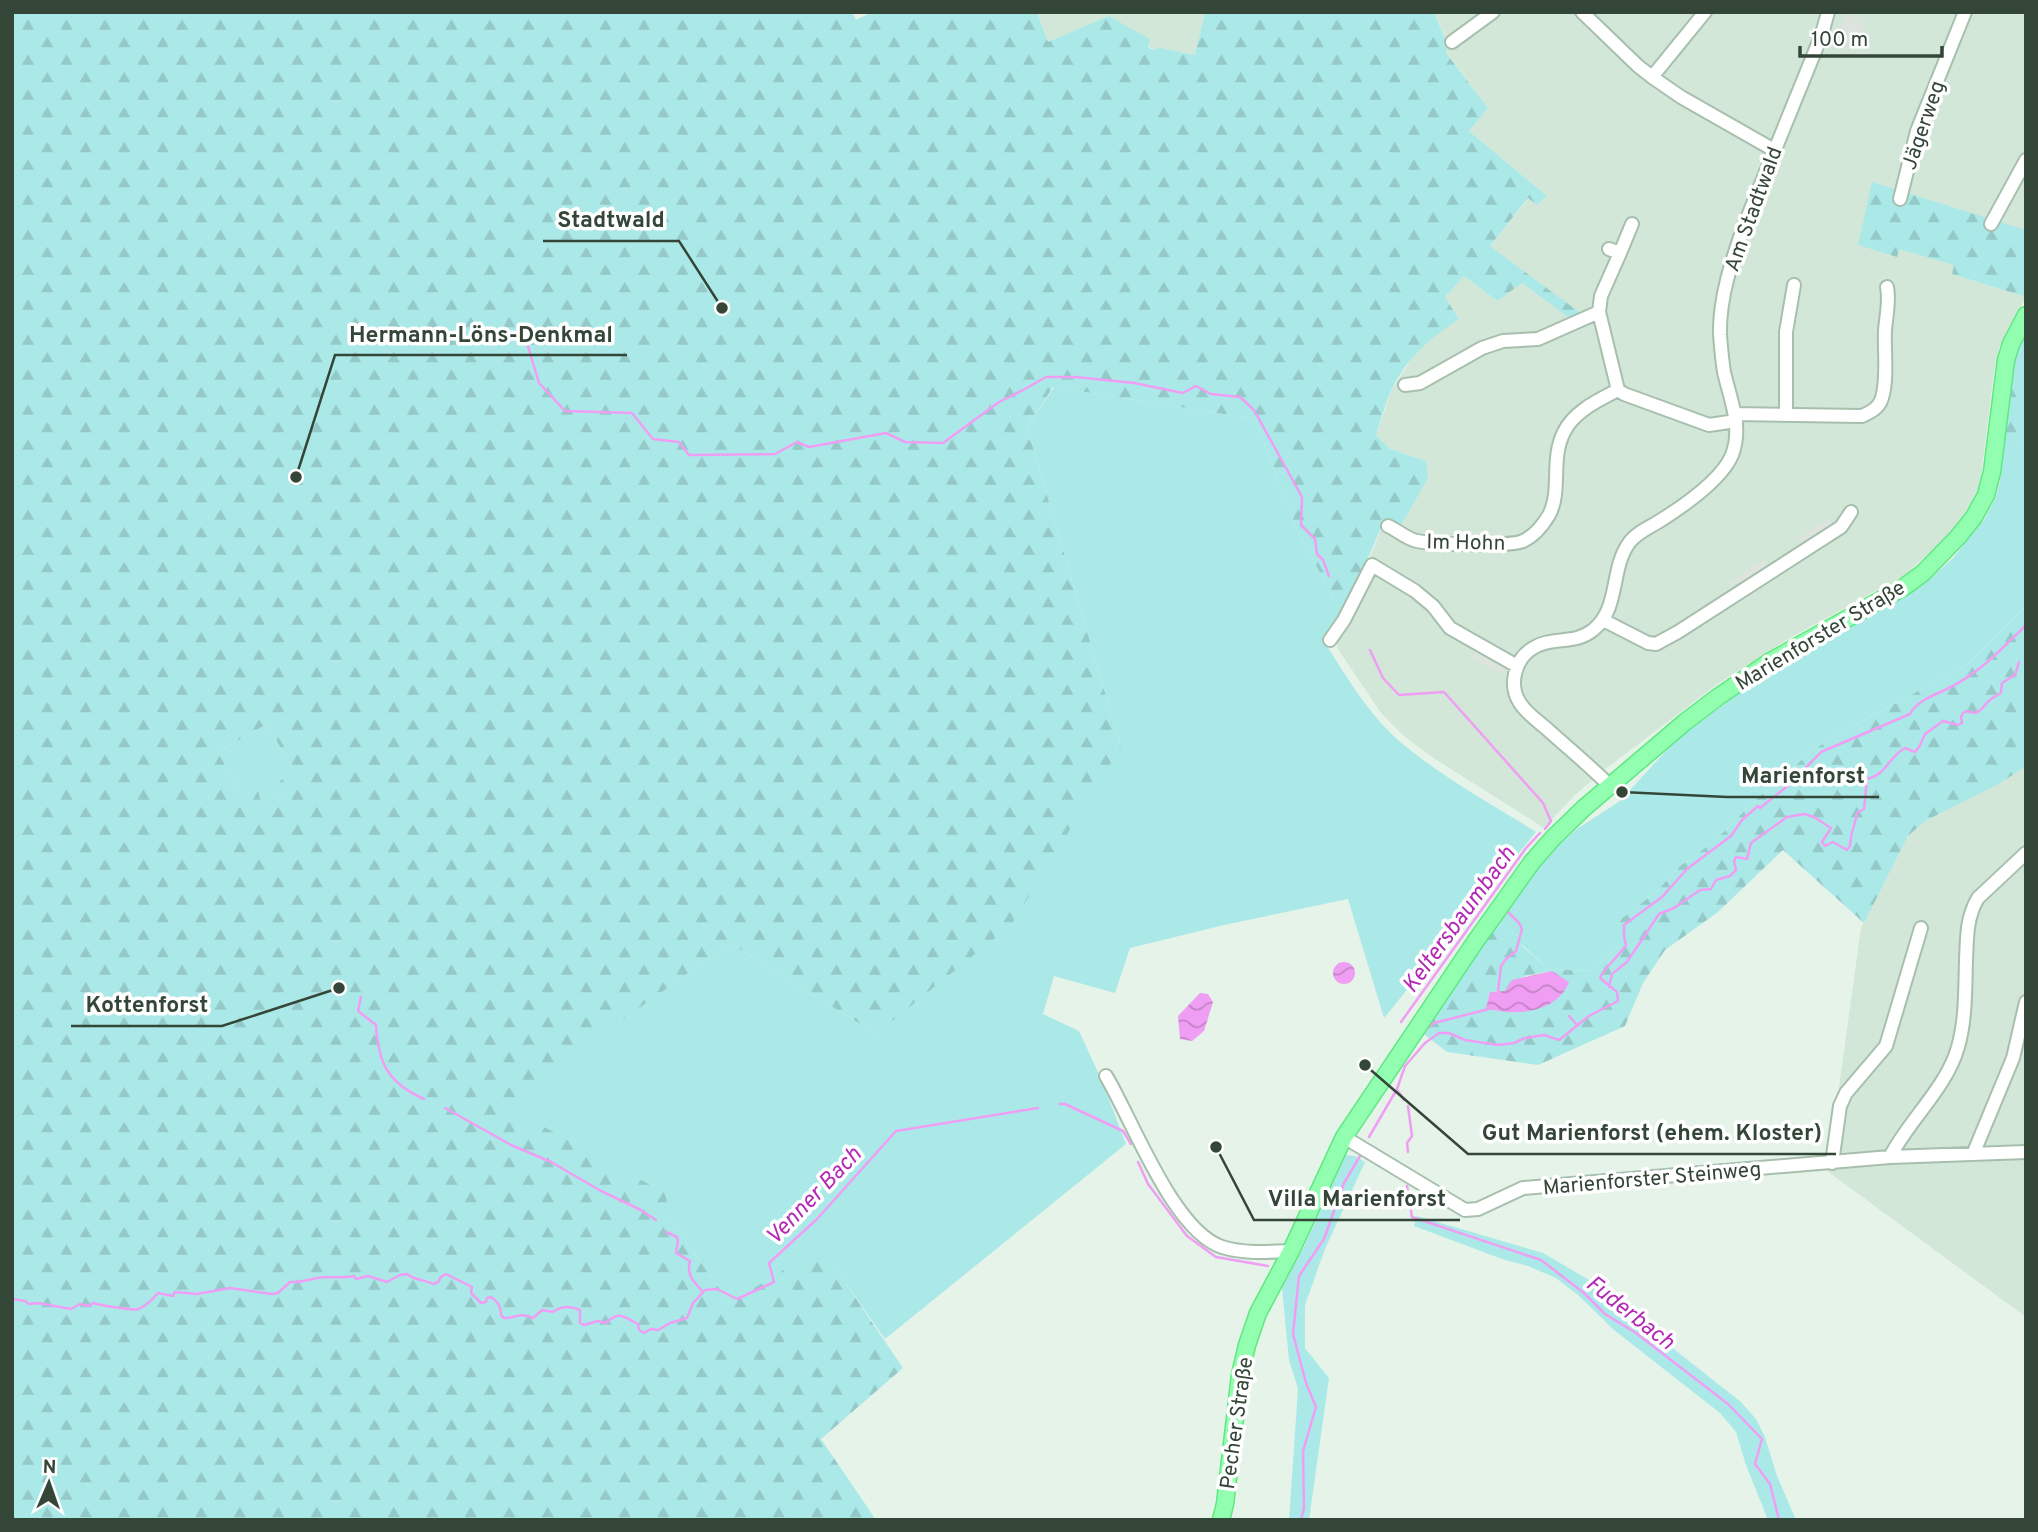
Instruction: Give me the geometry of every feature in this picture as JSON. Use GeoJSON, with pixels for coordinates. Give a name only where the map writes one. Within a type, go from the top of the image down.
{"type":"FeatureCollection","features":[{"type":"Feature","properties":{"kind":"main road","name":"Marienforster Straße"},"geometry":{"type":"LineString","coordinates":[[1344,1137],[1459,964],[1532,862],[1553,838],[1610,786],[1718,697],[1769,662],[1904,587],[1923,573],[1958,537],[1986,495],[1992,472],[2006,360],[2026,315]]}},
{"type":"Feature","properties":{"kind":"main road","name":"Pecher Straße"},"geometry":{"type":"LineString","coordinates":[[1221,1520],[1227,1492],[1240,1375],[1247,1345],[1258,1313],[1291,1251],[1344,1137]]}},
{"type":"Feature","properties":{"kind":"street"},"geometry":{"type":"LineString","coordinates":[[1452,42],[1493,12]]}},
{"type":"Feature","properties":{"kind":"street"},"geometry":{"type":"LineString","coordinates":[[1582,12],[1652,77],[1681,97],[1774,150]]}},
{"type":"Feature","properties":{"kind":"street"},"geometry":{"type":"LineString","coordinates":[[1652,77],[1705,12]]}},
{"type":"Feature","properties":{"kind":"street","name":"Am Stadtwald"},"geometry":{"type":"LineString","coordinates":[[1603,620],[1609,608],[1622,556],[1629,542],[1686,504],[1724,468],[1734,449],[1735,417],[1724,369],[1720,332],[1724,298],[1735,251],[1822,34],[1828,12]]}},
{"type":"Feature","properties":{"kind":"street","name":"Jägerweg"},"geometry":{"type":"LineString","coordinates":[[1900,199],[1917,131],[1965,12]]}},
{"type":"Feature","properties":{"kind":"street"},"geometry":{"type":"LineString","coordinates":[[1991,224],[2026,160]]}},
{"type":"Feature","properties":{"kind":"street"},"geometry":{"type":"LineString","coordinates":[[1632,223],[1615,251],[1601,296],[1599,312],[1618,390],[1709,425],[1735,417],[1863,416],[1874,411],[1879,405],[1884,383],[1887,287]]}},
{"type":"Feature","properties":{"kind":"street"},"geometry":{"type":"LineString","coordinates":[[1786,415],[1786,332],[1794,285]]}},
{"type":"Feature","properties":{"kind":"street"},"geometry":{"type":"LineString","coordinates":[[1405,385],[1420,383],[1482,348],[1503,341],[1538,339],[1599,312]]}},
{"type":"Feature","properties":{"kind":"street","name":"Im Hohn"},"geometry":{"type":"LineString","coordinates":[[1388,526],[1415,541],[1491,545],[1522,542],[1538,530],[1549,514],[1555,497],[1555,465],[1564,430],[1576,416],[1618,390]]}},
{"type":"Feature","properties":{"kind":"street"},"geometry":{"type":"LineString","coordinates":[[1610,786],[1520,704],[1514,687],[1517,666],[1525,655],[1534,647],[1547,642],[1577,640],[1595,629],[1603,620],[1648,643],[1656,644],[1841,527],[1851,512]]}},
{"type":"Feature","properties":{"kind":"street"},"geometry":{"type":"LineString","coordinates":[[1330,640],[1344,620],[1372,565],[1415,591],[1433,606],[1450,628],[1517,666]]}},
{"type":"Feature","properties":{"kind":"street"},"geometry":{"type":"LineString","coordinates":[[1891,1157],[1952,1064],[1958,1049],[1964,1018],[1968,929],[1974,906],[1978,898],[2026,853]]}},
{"type":"Feature","properties":{"kind":"street"},"geometry":{"type":"LineString","coordinates":[[1832,1163],[1840,1106],[1846,1093],[1886,1046],[1921,928]]}},
{"type":"Feature","properties":{"kind":"street"},"geometry":{"type":"LineString","coordinates":[[1974,1152],[2012,1058],[2026,1002]]}},
{"type":"Feature","properties":{"kind":"street"},"geometry":{"type":"LineString","coordinates":[[1106,1076],[1151,1165],[1182,1213],[1201,1234],[1220,1246],[1243,1251],[1291,1251]]}},
{"type":"Feature","properties":{"kind":"street","name":"Marienforster Steinweg"},"geometry":{"type":"LineString","coordinates":[[1344,1137],[1465,1210],[1478,1209],[1523,1188],[1891,1157],[2026,1152]]}},
{"type":"Feature","properties":{"kind":"shaded area"},"geometry":{"type":"Polygon","coordinates":[[[1037,12],[1205,12],[1195,55],[1157,47],[1156,50],[1148,47],[1048,43],[1037,12]]]}},
{"type":"Feature","properties":{"kind":"shaded area"},"geometry":{"type":"Polygon","coordinates":[[[1434,12],[2026,12],[2026,231],[1872,182],[1897,257],[1898,248],[1954,265],[1952,274],[2026,297],[1999,348],[1980,484],[1970,506],[1941,543],[1903,576],[1788,639],[1719,683],[1604,770],[1575,795],[1544,828],[1432,757],[1404,736],[1381,713],[1338,649],[1337,643],[1384,521],[1389,520],[1426,461],[1390,449],[1376,435],[1392,389],[1416,352],[1459,319],[1445,297],[1464,276],[1497,301],[1522,282],[1572,320],[1490,246],[1529,198],[1547,196],[1469,131],[1488,108],[1447,53],[1445,38],[1434,12]]]}},
{"type":"Feature","properties":{"kind":"shaded area"},"geometry":{"type":"Polygon","coordinates":[[[1844,14],[1857,19],[1864,29],[1859,51],[1847,48],[1848,31],[1841,29],[1844,14]]]}},
{"type":"Feature","properties":{"kind":"shaded area"},"geometry":{"type":"Polygon","coordinates":[[[1829,518],[1834,526],[1803,546],[1798,538],[1829,518]]]}},
{"type":"Feature","properties":{"kind":"shaded area"},"geometry":{"type":"Polygon","coordinates":[[[1764,560],[1769,568],[1734,591],[1729,583],[1764,560]]]}},
{"type":"Feature","properties":{"kind":"shaded area"},"geometry":{"type":"Polygon","coordinates":[[[1473,651],[1505,668],[1505,675],[1473,659],[1473,651]]]}},
{"type":"Feature","properties":{"kind":"shaded area"},"geometry":{"type":"Polygon","coordinates":[[[2026,766],[2026,1317],[1823,1168],[1829,1160],[1861,928],[1908,836],[1925,821],[1999,784],[2026,766]]]}},
{"type":"Feature","properties":{"kind":"green space"},"geometry":{"type":"Polygon","coordinates":[[[12,12],[852,12],[856,20],[872,12],[1037,12],[1048,42],[1109,16],[1150,39],[1148,48],[1156,50],[1157,47],[1195,55],[1205,12],[1434,12],[1445,39],[1447,54],[1488,108],[1469,131],[1547,196],[1537,205],[1528,198],[1490,246],[1583,315],[1572,320],[1522,283],[1497,301],[1464,276],[1445,297],[1459,319],[1429,341],[1412,358],[1390,394],[1376,435],[1390,449],[1426,461],[1428,478],[1400,527],[1389,520],[1384,521],[1343,616],[1296,528],[1255,419],[1053,387],[1027,427],[1121,747],[1011,925],[876,1034],[730,943],[504,1105],[665,1193],[671,1221],[730,1303],[821,1247],[903,1368],[821,1439],[876,1520],[12,1520],[12,12]],[[267,724],[218,752],[240,793],[258,790],[261,802],[285,795],[280,781],[293,770],[267,724]]]}},
{"type":"Feature","properties":{"kind":"green space"},"geometry":{"type":"Polygon","coordinates":[[[1872,182],[2026,230],[2026,297],[1952,274],[1954,265],[1899,249],[1897,257],[1858,245],[1872,182]]]}},
{"type":"Feature","properties":{"kind":"green space"},"geometry":{"type":"Polygon","coordinates":[[[2026,332],[2026,435],[2020,445],[2004,433],[2012,370],[2026,332]]]}},
{"type":"Feature","properties":{"kind":"green space"},"geometry":{"type":"Polygon","coordinates":[[[1054,387],[1255,419],[1296,528],[1343,616],[1322,638],[1357,692],[1387,729],[1414,753],[1536,832],[1384,1018],[1348,899],[1130,948],[1115,993],[1054,976],[1043,1014],[1079,1031],[1126,1144],[885,1339],[821,1248],[730,1303],[671,1221],[664,1193],[503,1105],[730,943],[876,1034],[1121,747],[1027,427],[1054,387]]]}},
{"type":"Feature","properties":{"kind":"green space"},"geometry":{"type":"Polygon","coordinates":[[[2004,433],[2020,445],[2026,435],[2026,606],[1967,665],[1836,735],[1812,751],[1750,805],[1726,830],[1681,865],[1656,892],[1621,919],[1618,925],[1618,946],[1593,971],[1548,969],[1521,944],[1518,937],[1497,922],[1536,869],[1561,843],[1577,829],[1620,801],[1676,740],[1760,678],[1908,595],[1953,558],[1984,520],[1995,499],[2000,482],[2004,433]]]}},
{"type":"Feature","properties":{"kind":"green space"},"geometry":{"type":"Polygon","coordinates":[[[2026,606],[2026,766],[1999,784],[1925,821],[1908,836],[1864,923],[1783,850],[1718,912],[1665,950],[1643,983],[1625,1026],[1538,1065],[1447,1052],[1424,1034],[1497,922],[1523,938],[1521,945],[1548,969],[1593,971],[1618,946],[1618,925],[1621,919],[1656,892],[1681,865],[1726,830],[1750,805],[1812,751],[1836,735],[1967,665],[2026,606]],[[1551,971],[1525,976],[1505,991],[1490,992],[1486,1008],[1551,971]]]}},
{"type":"Feature","properties":{"kind":"green space"},"geometry":{"type":"Polygon","coordinates":[[[267,724],[293,770],[285,795],[261,802],[240,793],[218,752],[267,724]]]}},
{"type":"Feature","properties":{"kind":"green space"},"geometry":{"type":"Polygon","coordinates":[[[1346,1155],[1355,1156],[1365,1162],[1325,1249],[1305,1305],[1305,1348],[1329,1378],[1309,1520],[1289,1520],[1298,1389],[1289,1360],[1282,1288],[1346,1155]]]}},
{"type":"Feature","properties":{"kind":"green space"},"geometry":{"type":"Polygon","coordinates":[[[1417,1216],[1543,1253],[1608,1291],[1642,1324],[1741,1402],[1756,1419],[1796,1520],[1768,1520],[1736,1432],[1720,1413],[1614,1330],[1578,1295],[1556,1278],[1528,1266],[1414,1226],[1417,1216]]]}},
{"type":"Feature","properties":{"kind":"water"},"geometry":{"type":"Polygon","coordinates":[[[1344,962],[1354,969],[1355,973],[1348,983],[1344,984],[1334,977],[1333,973],[1340,963],[1344,962]]]}},
{"type":"Feature","properties":{"kind":"water"},"geometry":{"type":"Polygon","coordinates":[[[1552,971],[1569,982],[1555,1000],[1545,1006],[1521,1012],[1486,1008],[1490,992],[1505,991],[1512,980],[1552,971]]]}},
{"type":"Feature","properties":{"kind":"water"},"geometry":{"type":"Polygon","coordinates":[[[1200,993],[1208,994],[1213,1002],[1204,1031],[1192,1041],[1180,1039],[1178,1016],[1200,993]]]}},
{"type":"Feature","properties":{"kind":"waterway","name":"Keltersbaumbach"},"geometry":{"type":"LineString","coordinates":[[527,343],[539,383],[565,411],[632,413],[653,439],[679,442],[689,455],[775,454],[797,442],[809,447],[886,433],[905,442],[943,443],[999,402],[1023,390]]}},
{"type":"Feature","properties":{"kind":"waterway","name":"Keltersbaumbach"},"geometry":{"type":"LineString","coordinates":[[1025,389],[1046,377],[1076,377],[1134,383],[1183,393],[1196,386],[1211,394],[1240,397],[1254,410],[1302,497],[1301,525],[1315,539],[1317,554],[1323,560],[1329,576]]}},
{"type":"Feature","properties":{"kind":"waterway"},"geometry":{"type":"LineString","coordinates":[[1369,1137],[1397,1089],[1405,1066],[1425,1043],[1439,1033],[1498,1045],[1544,1035],[1559,1040],[1589,1016],[1618,1001],[1617,992],[1600,978],[1626,945],[1624,925],[1662,897],[1687,869],[1731,836],[1742,820],[1790,784],[1821,752],[1910,714],[1921,702],[1957,684],[1978,669],[2026,625]]}},
{"type":"Feature","properties":{"kind":"waterway","name":"Keltersbaumbach"},"geometry":{"type":"LineString","coordinates":[[1370,650],[1383,678],[1399,695],[1444,692],[1543,803],[1551,821],[1545,829]]}},
{"type":"Feature","properties":{"kind":"waterway"},"geometry":{"type":"LineString","coordinates":[[1609,987],[1612,974],[1627,962],[1659,914],[1674,908],[1700,890],[1711,889],[1716,880],[1730,876],[1736,870],[1736,857],[1747,859],[1751,843],[1787,817],[1804,814],[1814,817],[1831,828],[1822,842],[1825,846],[1833,842],[1847,850],[1857,813],[1864,809],[1867,779],[1884,769],[1905,748],[1915,752],[1925,734],[1943,721],[1958,725],[1962,723],[1963,713],[1980,710],[2001,693],[2002,683],[2015,675],[2019,662]]}},
{"type":"Feature","properties":{"kind":"waterway","name":"Keltersbaumbach"},"geometry":{"type":"LineString","coordinates":[[1401,1022],[1526,848],[1540,833]]}},
{"type":"Feature","properties":{"kind":"waterway"},"geometry":{"type":"LineString","coordinates":[[1498,992],[1501,966],[1516,951],[1522,929],[1506,910]]}},
{"type":"Feature","properties":{"kind":"waterway"},"geometry":{"type":"LineString","coordinates":[[361,997],[358,1011],[376,1025],[379,1050],[387,1070],[402,1086],[424,1099]]}},
{"type":"Feature","properties":{"kind":"waterway","name":"Keltersbaumbach"},"geometry":{"type":"LineString","coordinates":[[1423,1031],[1434,1023],[1489,1009]]}},
{"type":"Feature","properties":{"kind":"waterway","name":"Keltersbaumbach"},"geometry":{"type":"LineString","coordinates":[[1569,1016],[1577,1025]]}},
{"type":"Feature","properties":{"kind":"waterway","name":"Fuderbach"},"geometry":{"type":"LineString","coordinates":[[1398,1091],[1404,1100]]}},
{"type":"Feature","properties":{"kind":"waterway","name":"Venner Bach"},"geometry":{"type":"LineString","coordinates":[[1060,1104],[1123,1131],[1131,1144]]}},
{"type":"Feature","properties":{"kind":"waterway","name":"Fuderbach"},"geometry":{"type":"LineString","coordinates":[[1408,1106],[1412,1136],[1407,1143],[1408,1152]]}},
{"type":"Feature","properties":{"kind":"waterway"},"geometry":{"type":"LineString","coordinates":[[445,1108],[656,1220]]}},
{"type":"Feature","properties":{"kind":"waterway","name":"Venner Bach"},"geometry":{"type":"LineString","coordinates":[[12,1299],[71,1309],[80,1304],[89,1306],[93,1303],[139,1309],[158,1293],[173,1296],[175,1292],[197,1294],[230,1288],[272,1294],[278,1293],[290,1282],[354,1276],[356,1279],[368,1276],[387,1282],[407,1274],[433,1284],[446,1274],[472,1287],[471,1293],[481,1303],[491,1297],[499,1304],[504,1318],[521,1315],[533,1318],[542,1310],[553,1312],[570,1307],[580,1310],[580,1323],[584,1325],[598,1321],[606,1323],[622,1316],[638,1324],[639,1330],[644,1333],[687,1318],[693,1303],[705,1290],[717,1289],[737,1299],[774,1282],[769,1263],[817,1219],[896,1131],[1038,1108]]}},
{"type":"Feature","properties":{"kind":"waterway"},"geometry":{"type":"LineString","coordinates":[[1301,1520],[1304,1508],[1303,1451],[1316,1407],[1306,1383],[1293,1334],[1299,1276],[1324,1239],[1344,1183],[1360,1156]]}},
{"type":"Feature","properties":{"kind":"waterway","name":"Venner Bach"},"geometry":{"type":"LineString","coordinates":[[1138,1162],[1148,1184],[1187,1236],[1216,1257],[1268,1266]]}},
{"type":"Feature","properties":{"kind":"waterway","name":"Fuderbach"},"geometry":{"type":"LineString","coordinates":[[1407,1186],[1412,1217],[1541,1260],[1584,1293],[1605,1314],[1636,1333],[1728,1404],[1762,1439],[1755,1464],[1770,1484],[1779,1520]]}},
{"type":"Feature","properties":{"kind":"waterway"},"geometry":{"type":"LineString","coordinates":[[666,1232],[677,1237],[676,1253],[690,1261],[690,1274],[703,1292]]}},
{"type":"Feature","properties":{"kind":"place","name":"Stadtwald"},"geometry":{"type":"Point","coordinates":[722,308]}},
{"type":"Feature","properties":{"kind":"place","name":"Hermann-Löns-Denkmal"},"geometry":{"type":"Point","coordinates":[296,477]}},
{"type":"Feature","properties":{"kind":"place","name":"Marienforst"},"geometry":{"type":"Point","coordinates":[1622,792]}},
{"type":"Feature","properties":{"kind":"place","name":"Kottenforst"},"geometry":{"type":"Point","coordinates":[339,988]}},
{"type":"Feature","properties":{"kind":"place","name":"Gut Marienforst (ehem. Kloster)"},"geometry":{"type":"Point","coordinates":[1365,1065]}},
{"type":"Feature","properties":{"kind":"place","name":"Villa Marienforst"},"geometry":{"type":"Point","coordinates":[1216,1147]}}]}
